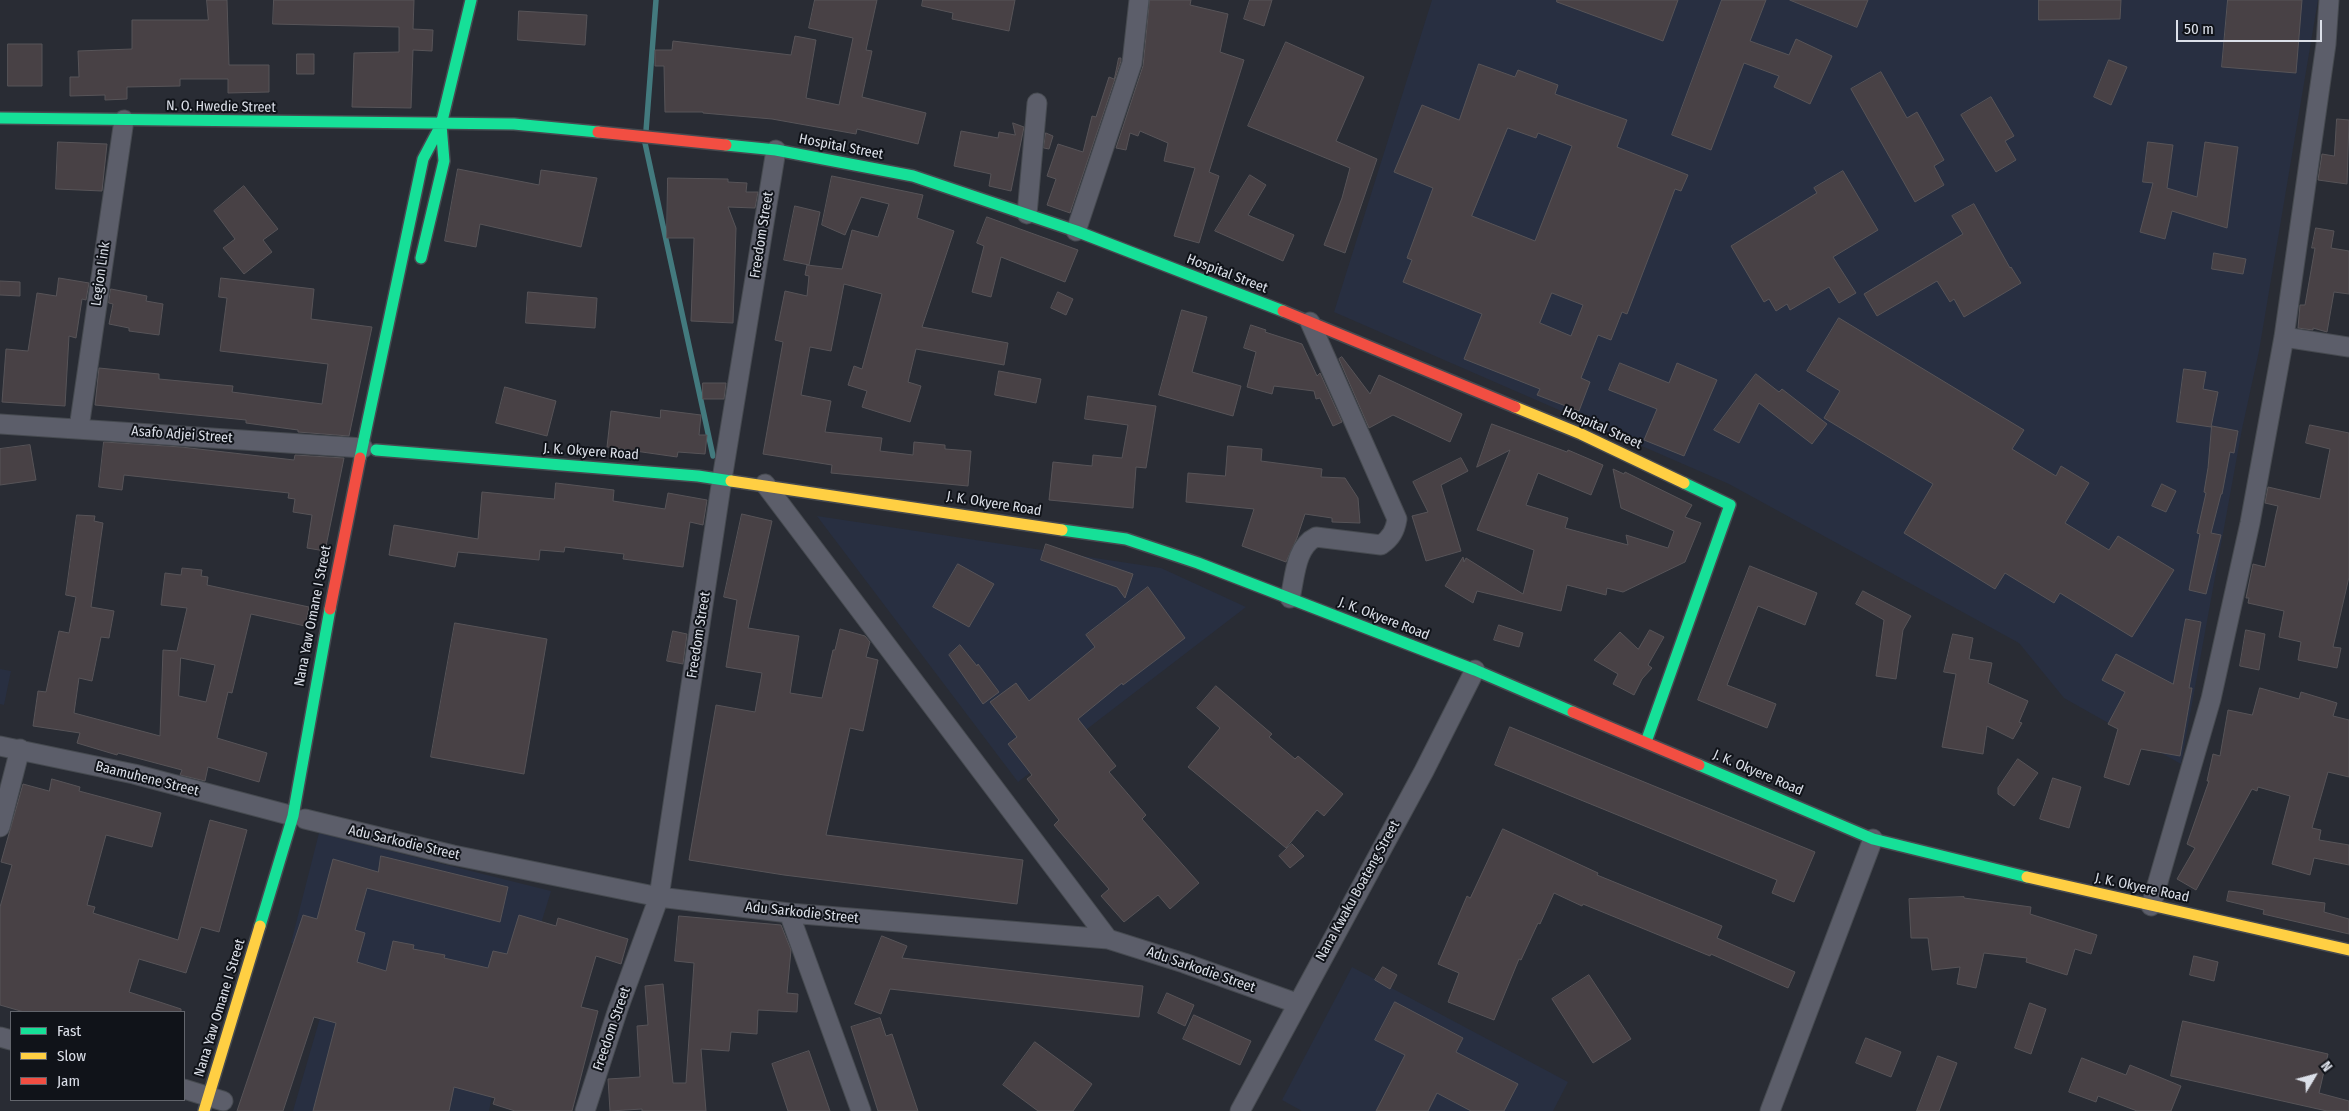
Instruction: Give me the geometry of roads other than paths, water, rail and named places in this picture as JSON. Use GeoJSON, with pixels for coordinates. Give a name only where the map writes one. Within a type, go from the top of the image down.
{"type":"FeatureCollection","features":[{"type":"Feature","properties":{"kind":"main road","name":"Nana Yaw Omane I Street"},"geometry":{"type":"LineString","coordinates":[[216,1102],[302,819],[320,656],[373,450],[423,159],[441,125],[471,0]]}},
{"type":"Feature","properties":{"kind":"main road","name":"N. O. Hwedie Street"},"geometry":{"type":"LineString","coordinates":[[0,118],[441,125]]}},
{"type":"Feature","properties":{"kind":"main road","name":"Hospital Street"},"geometry":{"type":"LineString","coordinates":[[441,125],[514,124],[776,150],[913,176],[1076,232],[1310,322],[1581,434],[1730,505],[1646,742]]}},
{"type":"Feature","properties":{"kind":"main road","name":"Nana Yaw Omane I Street"},"geometry":{"type":"LineString","coordinates":[[419,267],[444,161],[441,125]]}},
{"type":"Feature","properties":{"kind":"main road","name":"J. K. Okyere Road"},"geometry":{"type":"LineString","coordinates":[[373,450],[765,484],[1126,539],[1198,562],[1475,670],[1873,838],[2001,872],[2349,950]]}},
{"type":"Feature","properties":{"kind":"main road","name":"Nana Yaw Omane I Street"},"geometry":{"type":"LineString","coordinates":[[326,696],[337,639]]}},
{"type":"Feature","properties":{"kind":"street"},"geometry":{"type":"LineString","coordinates":[[1076,232],[1132,63],[1139,0]]}},
{"type":"Feature","properties":{"kind":"street"},"geometry":{"type":"LineString","coordinates":[[2151,906],[2211,699],[2250,523],[2284,337],[2326,44],[2329,0]]}},
{"type":"Feature","properties":{"kind":"street"},"geometry":{"type":"LineString","coordinates":[[1027,214],[1037,103]]}},
{"type":"Feature","properties":{"kind":"street","name":"Legion Link"},"geometry":{"type":"LineString","coordinates":[[78,428],[124,120]]}},
{"type":"Feature","properties":{"kind":"street","name":"Freedom Street"},"geometry":{"type":"LineString","coordinates":[[584,1111],[618,1009],[659,897],[722,479],[776,150]]}},
{"type":"Feature","properties":{"kind":"street"},"geometry":{"type":"LineString","coordinates":[[1290,598],[1301,550],[1307,541],[1316,537],[1382,545],[1396,529],[1397,519],[1310,322]]}},
{"type":"Feature","properties":{"kind":"street"},"geometry":{"type":"LineString","coordinates":[[2284,337],[2349,347]]}},
{"type":"Feature","properties":{"kind":"street","name":"Asafo Adjei Street"},"geometry":{"type":"LineString","coordinates":[[0,424],[373,450]]}},
{"type":"Feature","properties":{"kind":"street"},"geometry":{"type":"LineString","coordinates":[[765,484],[1108,939]]}},
{"type":"Feature","properties":{"kind":"street","name":"Nana Kwaku Boateng Street"},"geometry":{"type":"LineString","coordinates":[[1240,1111],[1296,1003],[1424,771],[1475,670]]}},
{"type":"Feature","properties":{"kind":"street","name":"Baamuhene Street"},"geometry":{"type":"LineString","coordinates":[[0,746],[134,774],[302,819]]}},
{"type":"Feature","properties":{"kind":"street"},"geometry":{"type":"LineString","coordinates":[[0,827],[20,749]]}},
{"type":"Feature","properties":{"kind":"street","name":"Adu Sarkodie Street"},"geometry":{"type":"LineString","coordinates":[[302,819],[453,855],[659,897],[789,913],[1108,939],[1184,963],[1296,1003]]}},
{"type":"Feature","properties":{"kind":"street"},"geometry":{"type":"LineString","coordinates":[[1770,1111],[1873,838]]}},
{"type":"Feature","properties":{"kind":"street"},"geometry":{"type":"LineString","coordinates":[[789,913],[862,1111]]}},
{"type":"Feature","properties":{"kind":"street"},"geometry":{"type":"LineString","coordinates":[[185,1089],[216,1102]]}},
{"type":"Feature","properties":{"kind":"waterway"},"geometry":{"type":"LineString","coordinates":[[646,131],[656,0]]}},
{"type":"Feature","properties":{"kind":"waterway"},"geometry":{"type":"LineString","coordinates":[[645,143],[713,456]]}}]}
